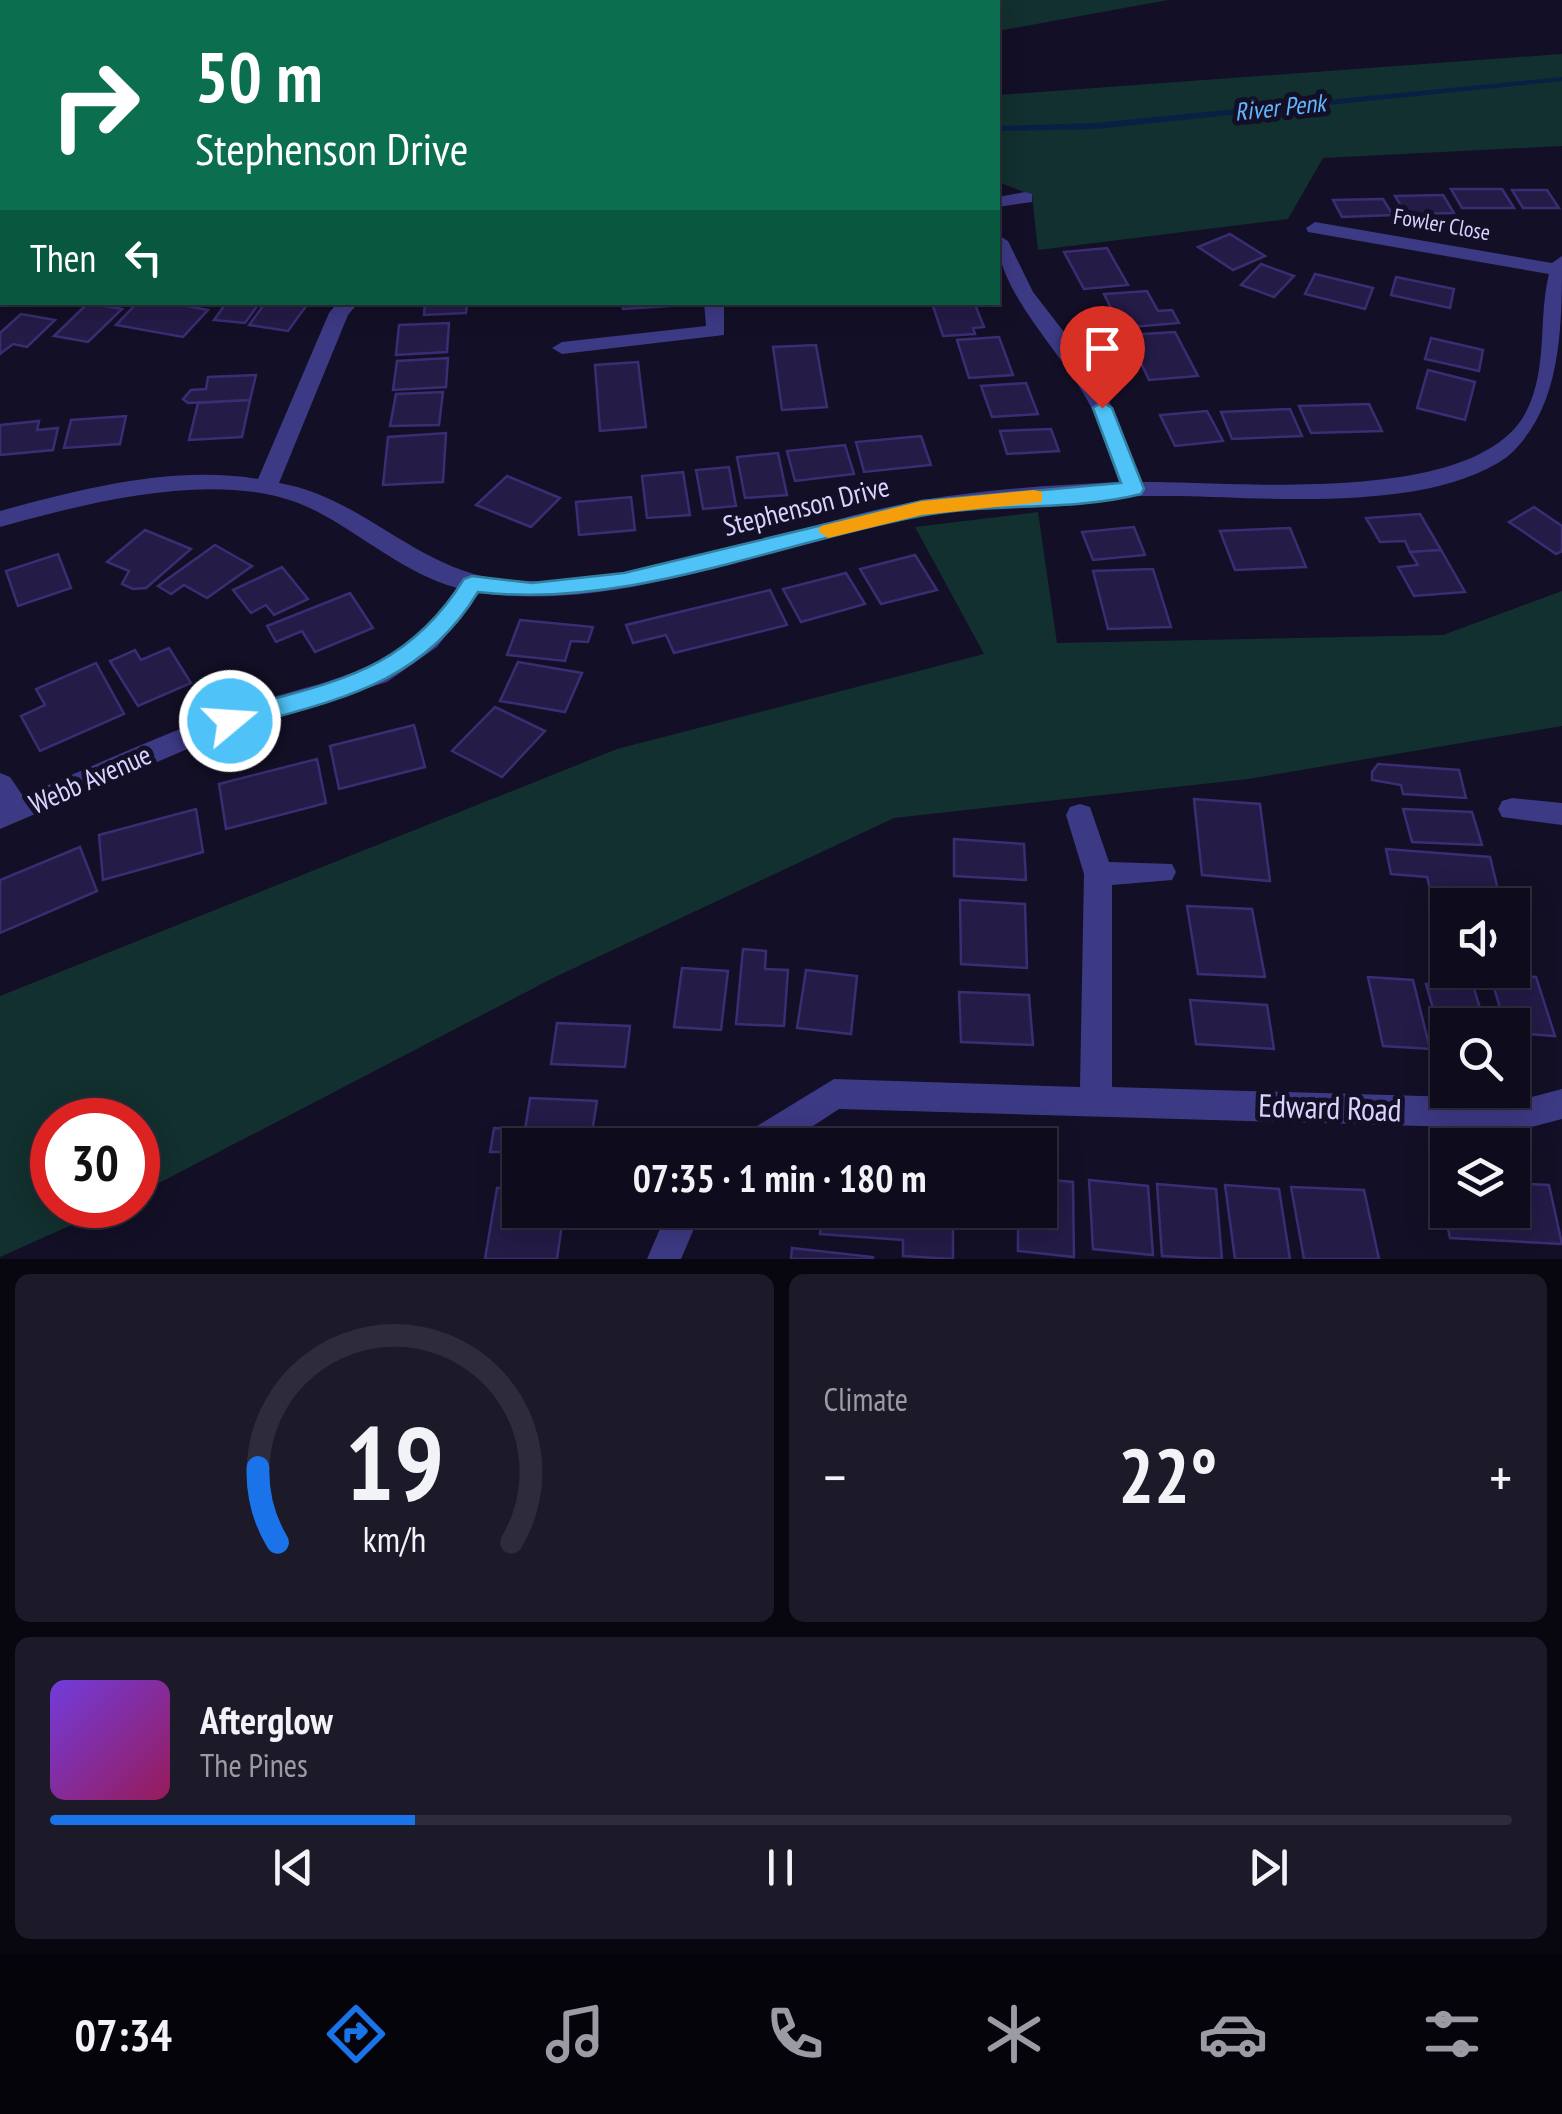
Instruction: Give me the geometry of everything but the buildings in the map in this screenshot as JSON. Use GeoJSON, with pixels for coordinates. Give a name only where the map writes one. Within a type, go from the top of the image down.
{"type":"FeatureCollection","features":[{"type":"Feature","properties":{"kind":"street"},"geometry":{"type":"LineString","coordinates":[[1000,202],[1026,198]]}},
{"type":"Feature","properties":{"kind":"street","name":"Fowler Close"},"geometry":{"type":"LineString","coordinates":[[1315,228],[1561,266]]}},
{"type":"Feature","properties":{"kind":"street"},"geometry":{"type":"LineString","coordinates":[[1000,245],[1024,293],[1061,341],[1102,408],[1133,489]]}},
{"type":"Feature","properties":{"kind":"street","name":"Stephenson Drive"},"geometry":{"type":"LineString","coordinates":[[0,519],[134,491],[206,484],[266,487],[318,503],[400,554],[472,584],[532,591],[624,581],[922,508],[1133,489],[1365,488],[1465,470],[1510,446],[1532,424],[1551,387],[1561,266]]}},
{"type":"Feature","properties":{"kind":"street"},"geometry":{"type":"LineString","coordinates":[[266,487],[339,313],[346,305]]}},
{"type":"Feature","properties":{"kind":"street"},"geometry":{"type":"LineString","coordinates":[[562,348],[717,330],[714,305]]}},
{"type":"Feature","properties":{"kind":"street","name":"Webb Avenue"},"geometry":{"type":"LineString","coordinates":[[0,784],[9,815],[198,732],[260,710],[353,686],[396,666],[451,618],[472,584]]}},
{"type":"Feature","properties":{"kind":"street"},"geometry":{"type":"LineString","coordinates":[[1512,810],[1562,814]]}},
{"type":"Feature","properties":{"kind":"street"},"geometry":{"type":"LineString","coordinates":[[1080,816],[1098,874],[1096,1101]]}},
{"type":"Feature","properties":{"kind":"street"},"geometry":{"type":"LineString","coordinates":[[1098,874],[1162,872]]}},
{"type":"Feature","properties":{"kind":"street","name":"Edward Road"},"geometry":{"type":"LineString","coordinates":[[782,1128],[834,1094],[1524,1114],[1562,1104]]}},
{"type":"Feature","properties":{"kind":"street"},"geometry":{"type":"LineString","coordinates":[[664,1259],[677,1228]]}},
{"type":"Feature","properties":{"kind":"green space"},"geometry":{"type":"Polygon","coordinates":[[[1000,0],[1168,0],[1000,31],[1000,0]]]}},
{"type":"Feature","properties":{"kind":"green space"},"geometry":{"type":"Polygon","coordinates":[[[1562,54],[1562,146],[1323,158],[1288,219],[1038,250],[1032,195],[1000,183],[1000,95],[1562,54]]]}},
{"type":"Feature","properties":{"kind":"green space"},"geometry":{"type":"Polygon","coordinates":[[[1038,512],[1057,643],[1443,635],[1562,591],[1562,726],[1248,779],[894,818],[555,977],[160,1183],[160,1098],[30,1098],[30,1228],[65,1228],[0,1257],[0,996],[617,749],[984,654],[915,527],[1038,512]]]}},
{"type":"Feature","properties":{"kind":"waterway","name":"River Penk"},"geometry":{"type":"LineString","coordinates":[[1000,129],[1095,126],[1562,79]]}},
{"type":"Feature","properties":{"kind":"slow traffic"},"geometry":{"type":"LineString","coordinates":[[828,531],[922,508],[1034,497]]}},
{"type":"Feature","properties":{"kind":"route"},"geometry":{"type":"LineString","coordinates":[[230,721],[353,686],[396,666],[451,618],[472,584],[532,591],[624,581],[922,508],[1133,489],[1102,408]]}}]}
